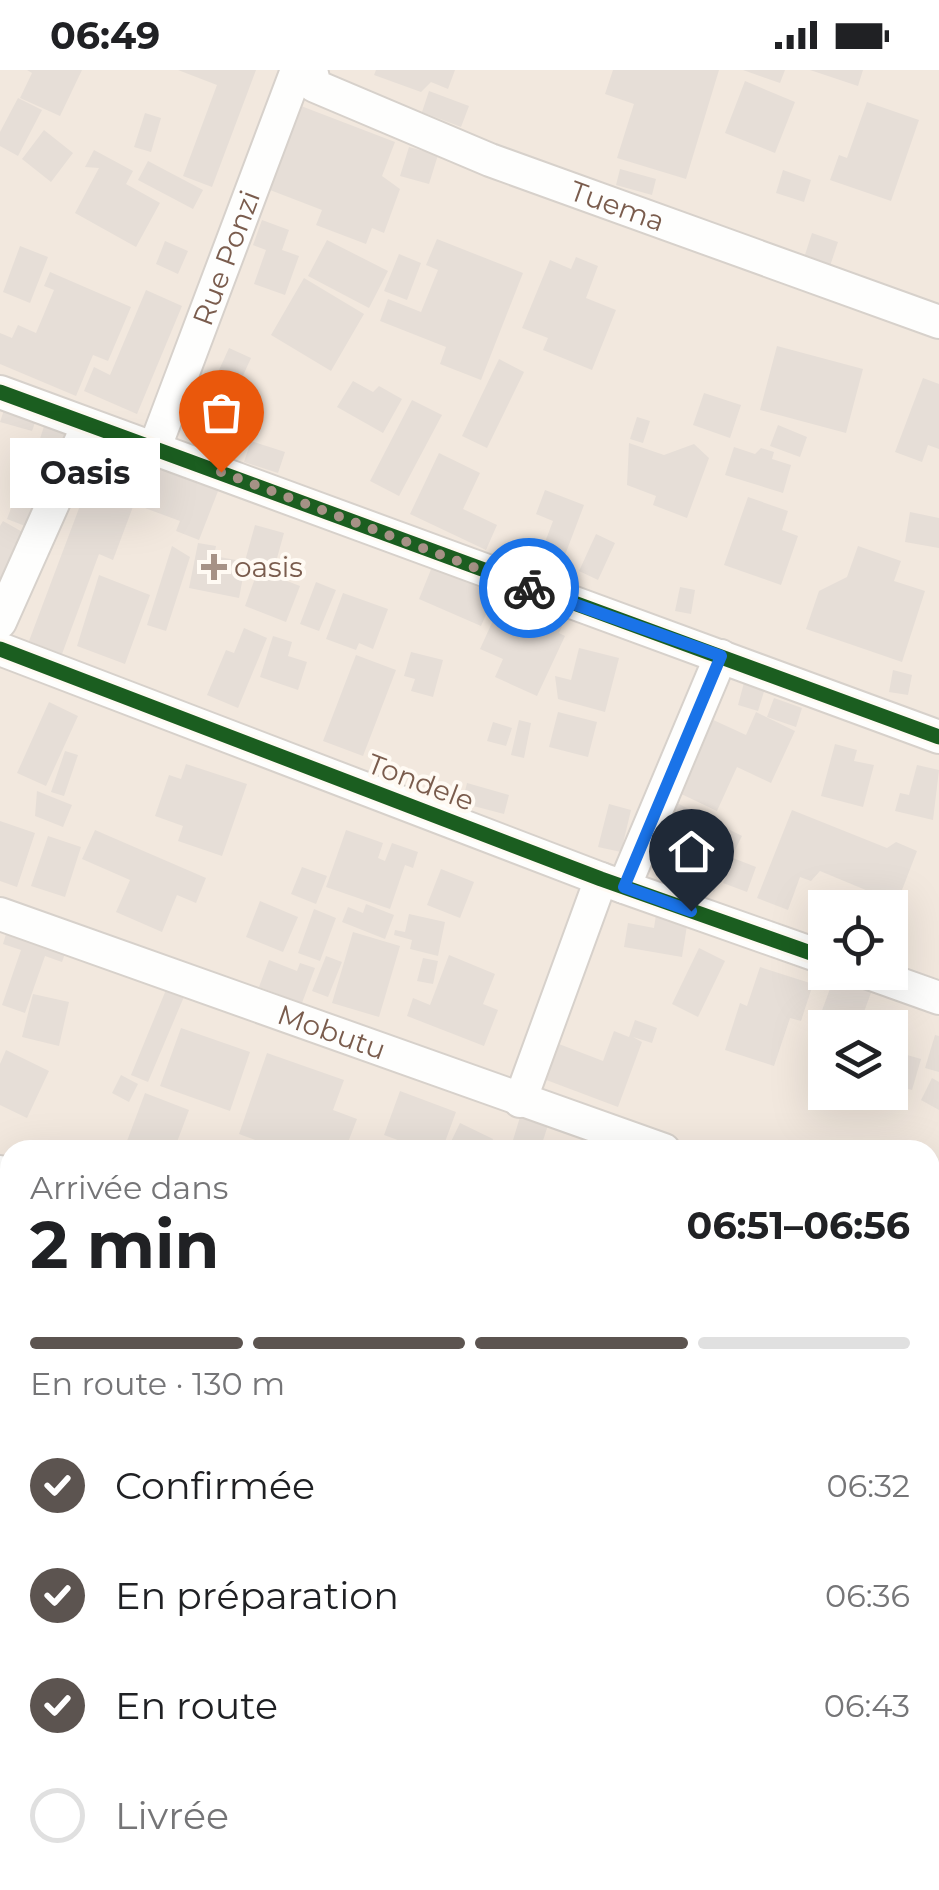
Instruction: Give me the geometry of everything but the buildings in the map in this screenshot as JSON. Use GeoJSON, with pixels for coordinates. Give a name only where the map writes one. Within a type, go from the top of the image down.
{"type":"FeatureCollection","features":[{"type":"Feature","properties":{"kind":"street","name":"Rue Ponzi"},"geometry":{"type":"LineString","coordinates":[[155,447],[297,70]]}},
{"type":"Feature","properties":{"kind":"street","name":"Tuema"},"geometry":{"type":"LineString","coordinates":[[311,70],[315,86],[490,160],[939,322]]}},
{"type":"Feature","properties":{"kind":"street"},"geometry":{"type":"LineString","coordinates":[[0,392],[939,737]]}},
{"type":"Feature","properties":{"kind":"street"},"geometry":{"type":"LineString","coordinates":[[0,622],[88,425]]}},
{"type":"Feature","properties":{"kind":"street","name":"Tondele"},"geometry":{"type":"LineString","coordinates":[[0,648],[613,883],[808,952]]}},
{"type":"Feature","properties":{"kind":"street"},"geometry":{"type":"LineString","coordinates":[[520,1100],[613,883],[721,656]]}},
{"type":"Feature","properties":{"kind":"street","name":"Mobutu"},"geometry":{"type":"LineString","coordinates":[[0,914],[635,1140]]}},
{"type":"Feature","properties":{"kind":"street"},"geometry":{"type":"LineString","coordinates":[[908,987],[939,998]]}},
{"type":"Feature","properties":{"kind":"shaded area"},"geometry":{"type":"Polygon","coordinates":[[[0,70],[939,70],[939,1140],[0,1140],[0,70]]]}},
{"type":"Feature","properties":{"kind":"cycle path"},"geometry":{"type":"LineString","coordinates":[[0,392],[939,737]]}},
{"type":"Feature","properties":{"kind":"cycle path"},"geometry":{"type":"LineString","coordinates":[[0,649],[601,879],[808,952]]}},
{"type":"Feature","properties":{"kind":"way so far"},"geometry":{"type":"LineString","coordinates":[[221,472],[529,588]]}},
{"type":"Feature","properties":{"kind":"place","name":"Oasis"},"geometry":{"type":"Point","coordinates":[221,472]}},
{"type":"Feature","properties":{"kind":"place","name":"oasis"},"geometry":{"type":"Point","coordinates":[214,567]}},
{"type":"Feature","properties":{"kind":"route"},"geometry":{"type":"LineString","coordinates":[[529,588],[721,656],[624,887],[691,911]]}}]}
